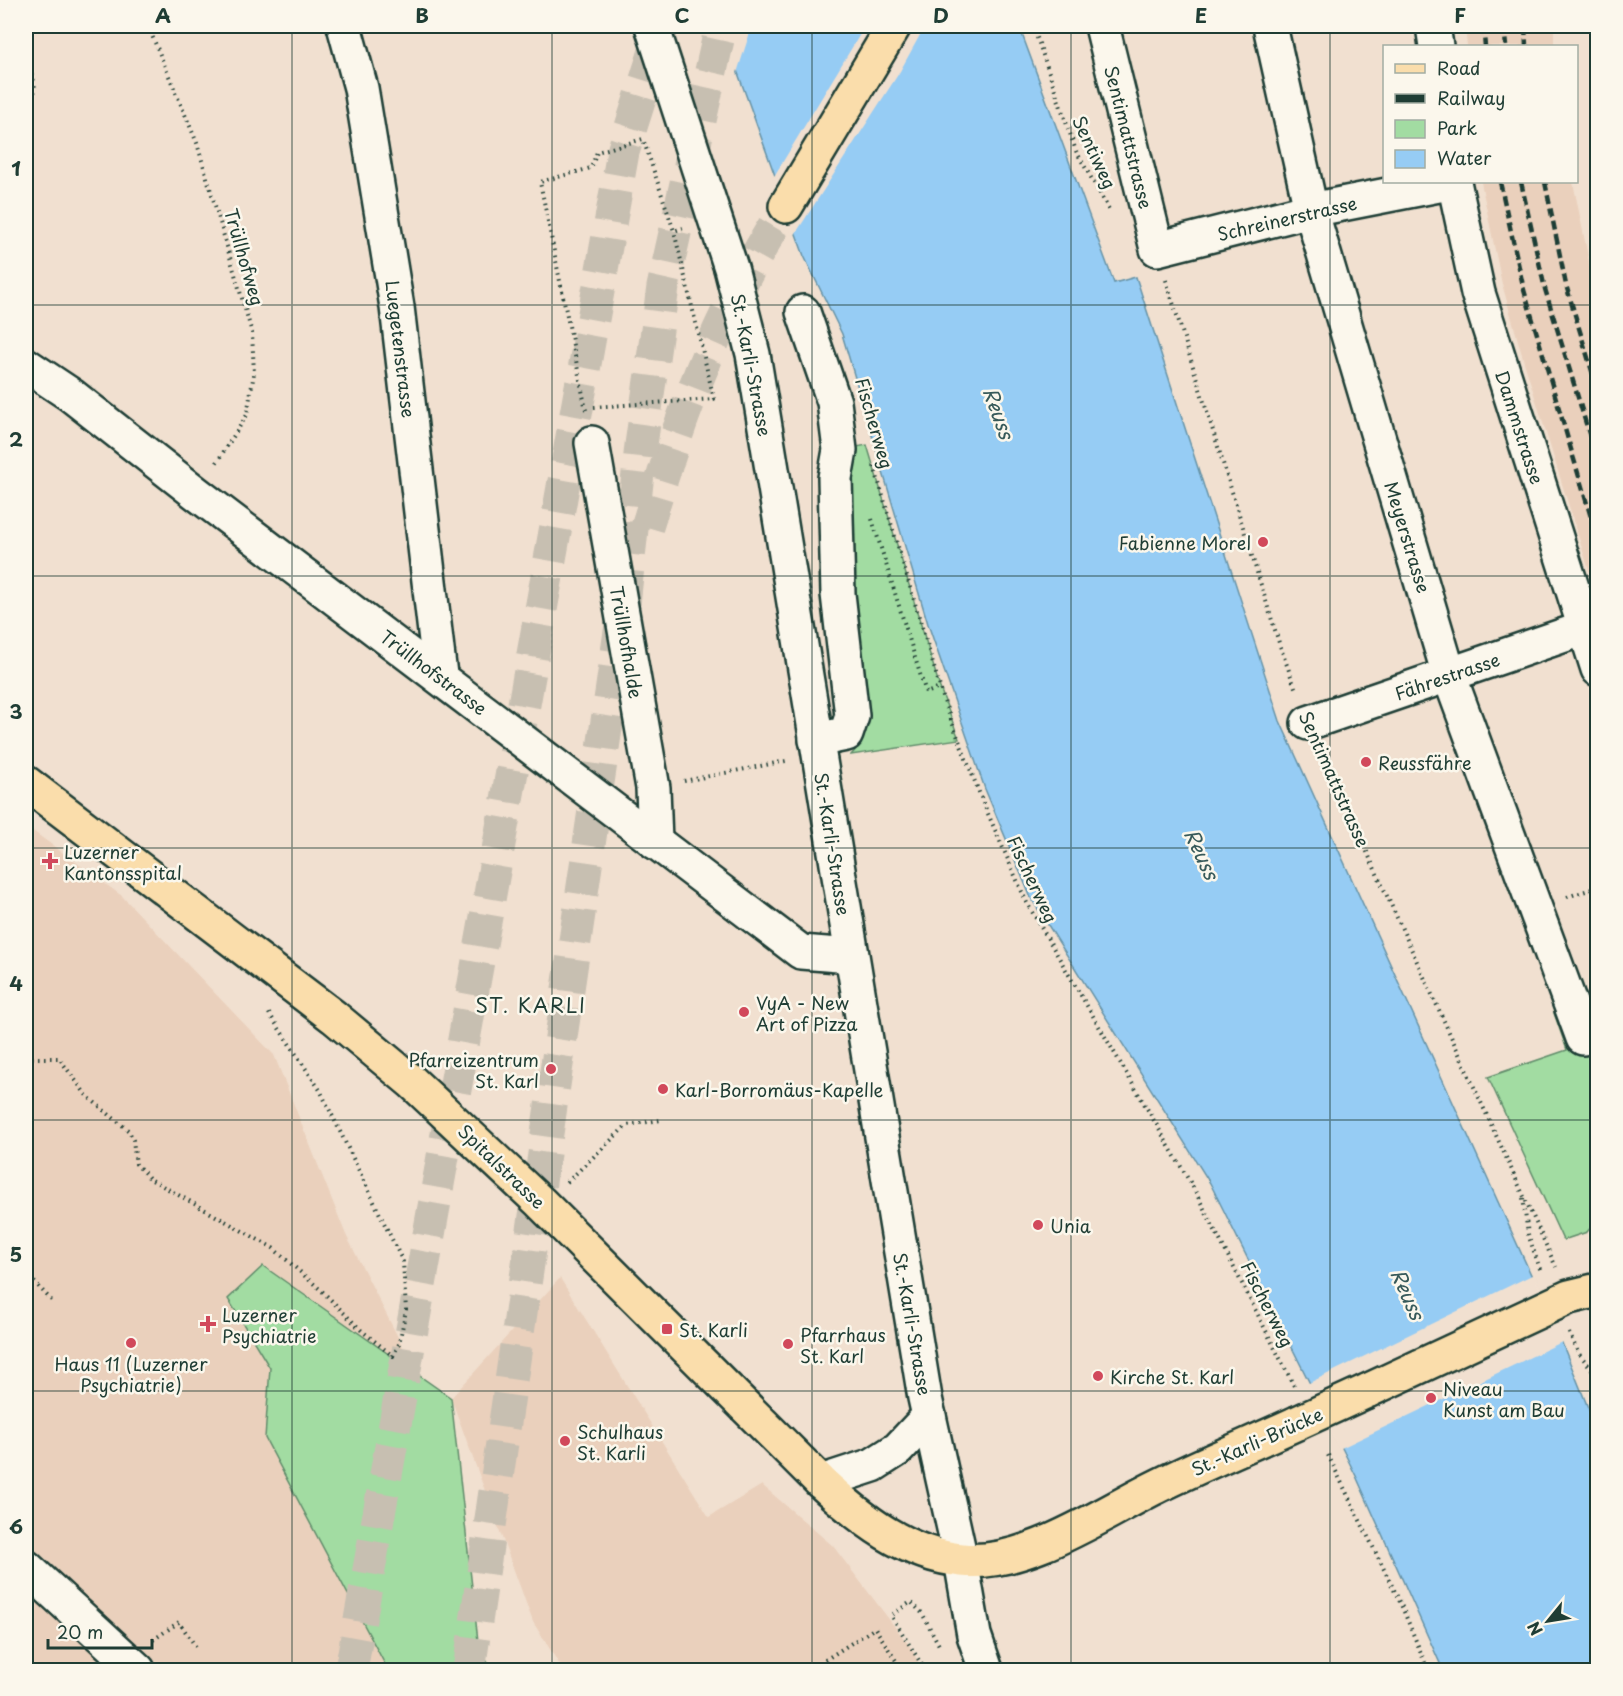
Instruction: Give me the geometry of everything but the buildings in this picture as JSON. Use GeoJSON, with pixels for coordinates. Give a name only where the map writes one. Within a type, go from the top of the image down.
{"type":"FeatureCollection","features":[{"type":"Feature","properties":{"kind":"main road"},"geometry":{"type":"LineString","coordinates":[[786,206],[894,26]]}},
{"type":"Feature","properties":{"kind":"main road","name":"Spitalstrasse"},"geometry":{"type":"LineString","coordinates":[[26,783],[334,1017],[412,1082],[540,1202],[854,1513],[881,1531],[935,1554],[961,1560]]}},
{"type":"Feature","properties":{"kind":"main road","name":"St.-Karli-Brücke"},"geometry":{"type":"LineString","coordinates":[[961,1560],[994,1558],[1028,1549],[1161,1484],[1568,1299]]}},
{"type":"Feature","properties":{"kind":"street","name":"Luegetenstrasse"},"geometry":{"type":"LineString","coordinates":[[344,26],[361,88],[397,307],[440,675]]}},
{"type":"Feature","properties":{"kind":"street","name":"St.-Karli-Strasse"},"geometry":{"type":"LineString","coordinates":[[652,26],[731,268],[753,354],[929,1416],[961,1560],[974,1635],[986,1671]]}},
{"type":"Feature","properties":{"kind":"street","name":"Sentimattstrasse"},"geometry":{"type":"LineString","coordinates":[[1102,26],[1160,260]]}},
{"type":"Feature","properties":{"kind":"street","name":"Meyerstrasse"},"geometry":{"type":"LineString","coordinates":[[1270,26],[1311,210],[1449,675],[1583,1038]]}},
{"type":"Feature","properties":{"kind":"street"},"geometry":{"type":"LineString","coordinates":[[1433,26],[1436,45]]}},
{"type":"Feature","properties":{"kind":"street","name":"Schreinerstrasse"},"geometry":{"type":"LineString","coordinates":[[1160,260],[1311,210],[1449,183]]}},
{"type":"Feature","properties":{"kind":"street","name":"Dammstrasse"},"geometry":{"type":"LineString","coordinates":[[1454,183],[1478,293],[1598,669]]}},
{"type":"Feature","properties":{"kind":"street"},"geometry":{"type":"LineString","coordinates":[[803,312],[834,402],[840,450],[835,478],[838,594],[852,716],[846,734],[818,747]]}},
{"type":"Feature","properties":{"kind":"street","name":"Trüllhofstrasse"},"geometry":{"type":"LineString","coordinates":[[26,365],[71,395],[196,493],[440,675],[801,952],[851,956]]}},
{"type":"Feature","properties":{"kind":"street","name":"Trüllhofhalde"},"geometry":{"type":"LineString","coordinates":[[592,443],[653,788],[655,842]]}},
{"type":"Feature","properties":{"kind":"street","name":"Fährestrasse"},"geometry":{"type":"LineString","coordinates":[[1308,723],[1585,628]]}},
{"type":"Feature","properties":{"kind":"street"},"geometry":{"type":"LineString","coordinates":[[821,1482],[873,1465],[898,1449],[929,1416]]}},
{"type":"Feature","properties":{"kind":"street"},"geometry":{"type":"LineString","coordinates":[[31,1583],[83,1606],[131,1664]]}},
{"type":"Feature","properties":{"kind":"path","name":"Trüllhofweg"},"geometry":{"type":"LineString","coordinates":[[148,26],[197,143],[252,333],[254,373],[247,415],[196,493]]}},
{"type":"Feature","properties":{"kind":"path","name":"Sentiweg"},"geometry":{"type":"LineString","coordinates":[[1034,26],[1076,152],[1114,219]]}},
{"type":"Feature","properties":{"kind":"path"},"geometry":{"type":"LineString","coordinates":[[26,63],[34,85],[35,98],[26,111]]}},
{"type":"Feature","properties":{"kind":"path"},"geometry":{"type":"LineString","coordinates":[[592,443],[540,183],[591,168],[597,152],[643,139]]}},
{"type":"Feature","properties":{"kind":"path"},"geometry":{"type":"LineString","coordinates":[[585,407],[714,399],[674,231]]}},
{"type":"Feature","properties":{"kind":"path","name":"Sentimattstrasse"},"geometry":{"type":"LineString","coordinates":[[1160,260],[1280,646],[1308,723],[1556,1268]]}},
{"type":"Feature","properties":{"kind":"path","name":"Fischerweg"},"geometry":{"type":"LineString","coordinates":[[873,464],[940,688],[982,800],[1027,903],[1194,1189],[1295,1390]]}},
{"type":"Feature","properties":{"kind":"path"},"geometry":{"type":"LineString","coordinates":[[869,510],[926,693],[940,688]]}},
{"type":"Feature","properties":{"kind":"path"},"geometry":{"type":"LineString","coordinates":[[653,788],[818,747]]}},
{"type":"Feature","properties":{"kind":"path"},"geometry":{"type":"LineString","coordinates":[[26,1058],[59,1058],[87,1096],[129,1131],[133,1140],[136,1164],[150,1179],[273,1248],[323,1292],[362,1331],[393,1356],[399,1344],[406,1310],[404,1262],[320,1090],[267,1011]]}},
{"type":"Feature","properties":{"kind":"path"},"geometry":{"type":"LineString","coordinates":[[562,1186],[627,1125],[661,1120]]}},
{"type":"Feature","properties":{"kind":"path"},"geometry":{"type":"LineString","coordinates":[[1522,1192],[1527,1234],[1568,1299],[1579,1354],[1598,1376]]}},
{"type":"Feature","properties":{"kind":"path"},"geometry":{"type":"LineString","coordinates":[[26,1273],[52,1301]]}},
{"type":"Feature","properties":{"kind":"path"},"geometry":{"type":"LineString","coordinates":[[1328,1455],[1400,1602],[1428,1671]]}},
{"type":"Feature","properties":{"kind":"path"},"geometry":{"type":"LineString","coordinates":[[925,1671],[891,1615],[911,1602],[921,1613],[944,1655]]}},
{"type":"Feature","properties":{"kind":"path"},"geometry":{"type":"LineString","coordinates":[[131,1664],[179,1622],[196,1647]]}},
{"type":"Feature","properties":{"kind":"path"},"geometry":{"type":"LineString","coordinates":[[825,1660],[875,1628],[902,1671]]}},
{"type":"Feature","properties":{"kind":"shaded area"},"geometry":{"type":"Polygon","coordinates":[[[1465,26],[1554,26],[1554,45],[1467,45],[1465,26]]]}},
{"type":"Feature","properties":{"kind":"shaded area"},"geometry":{"type":"Polygon","coordinates":[[[1481,183],[1573,183],[1597,301],[1597,596],[1524,362],[1502,284],[1481,183]]]}},
{"type":"Feature","properties":{"kind":"shaded area","name":"Luzerner Psychiatrie"},"geometry":{"type":"Polygon","coordinates":[[[26,826],[122,896],[274,1055],[346,1235],[436,1412],[460,1670],[26,1670],[26,826]]]}},
{"type":"Feature","properties":{"kind":"shaded area","name":"Schulhaus St. Karli"},"geometry":{"type":"Polygon","coordinates":[[[560,1278],[709,1517],[762,1485],[833,1546],[911,1648],[922,1670],[563,1670],[533,1622],[451,1398],[560,1278]]]}},
{"type":"Feature","properties":{"kind":"green space"},"geometry":{"type":"Polygon","coordinates":[[[867,445],[940,688],[959,739],[851,755],[859,746],[863,722],[840,450],[867,445]]]}},
{"type":"Feature","properties":{"kind":"green space"},"geometry":{"type":"Polygon","coordinates":[[[1597,997],[1598,1219],[1587,1232],[1563,1240],[1488,1077],[1567,1050],[1554,1013],[1597,997]]]}},
{"type":"Feature","properties":{"kind":"green space"},"geometry":{"type":"Polygon","coordinates":[[[263,1266],[451,1398],[479,1650],[493,1670],[388,1670],[265,1438],[270,1368],[228,1299],[263,1266]]]}},
{"type":"Feature","properties":{"kind":"water","name":"Reuss"},"geometry":{"type":"Polygon","coordinates":[[[721,26],[1019,26],[1114,283],[1136,277],[1280,721],[1562,1343],[1597,1430],[1597,1670],[1443,1670],[1356,1476],[1210,1183],[1031,898],[985,789],[928,624],[842,334],[804,256],[721,26]]]}},
{"type":"Feature","properties":{"kind":"pier"},"geometry":{"type":"Polygon","coordinates":[[[752,26],[736,76],[718,27],[752,26]]]}},
{"type":"Feature","properties":{"kind":"pier"},"geometry":{"type":"Polygon","coordinates":[[[865,26],[925,26],[899,73],[794,236],[773,178],[865,26]]]}},
{"type":"Feature","properties":{"kind":"pier"},"geometry":{"type":"Polygon","coordinates":[[[1534,1274],[1564,1341],[1339,1449],[1307,1384],[1534,1274]]]}},
{"type":"Feature","properties":{"kind":"tunnel"},"geometry":{"type":"LineString","coordinates":[[351,1670],[623,152],[663,26]]}},
{"type":"Feature","properties":{"kind":"tunnel"},"geometry":{"type":"LineString","coordinates":[[469,1670],[624,604],[641,445],[663,287],[721,26]]}},
{"type":"Feature","properties":{"kind":"tunnel"},"geometry":{"type":"LineString","coordinates":[[647,527],[678,433],[714,340],[748,271],[786,206]]}},
{"type":"Feature","properties":{"kind":"railway"},"geometry":{"type":"LineString","coordinates":[[1483,26],[1485,45]]}},
{"type":"Feature","properties":{"kind":"railway"},"geometry":{"type":"LineString","coordinates":[[1504,26],[1506,45]]}},
{"type":"Feature","properties":{"kind":"railway"},"geometry":{"type":"LineString","coordinates":[[1525,26],[1526,45]]}},
{"type":"Feature","properties":{"kind":"railway"},"geometry":{"type":"LineString","coordinates":[[1500,183],[1524,290],[1598,541]]}},
{"type":"Feature","properties":{"kind":"railway"},"geometry":{"type":"LineString","coordinates":[[1521,183],[1545,289],[1598,463]]}},
{"type":"Feature","properties":{"kind":"railway"},"geometry":{"type":"LineString","coordinates":[[1545,183],[1566,285],[1598,391]]}},
{"type":"Feature","properties":{"kind":"place","name":"Fabienne Morel"},"geometry":{"type":"Point","coordinates":[1263,542]}},
{"type":"Feature","properties":{"kind":"place","name":"Reussfähre"},"geometry":{"type":"Point","coordinates":[1366,762]}},
{"type":"Feature","properties":{"kind":"place","name":"Luzerner Kantonsspital"},"geometry":{"type":"Point","coordinates":[50,861]}},
{"type":"Feature","properties":{"kind":"place","name":"VyA - New Art of Pizza"},"geometry":{"type":"Point","coordinates":[744,1012]}},
{"type":"Feature","properties":{"kind":"place","name":"Pfarreizentrum St. Karl"},"geometry":{"type":"Point","coordinates":[551,1069]}},
{"type":"Feature","properties":{"kind":"place","name":"Karl-Borromäus-Kapelle"},"geometry":{"type":"Point","coordinates":[663,1089]}},
{"type":"Feature","properties":{"kind":"place","name":"Unia"},"geometry":{"type":"Point","coordinates":[1038,1225]}},
{"type":"Feature","properties":{"kind":"place","name":"Luzerner Psychiatrie"},"geometry":{"type":"Point","coordinates":[208,1324]}},
{"type":"Feature","properties":{"kind":"place","name":"St. Karli"},"geometry":{"type":"Point","coordinates":[667,1329]}},
{"type":"Feature","properties":{"kind":"place","name":"Haus 11 (Luzerner Psychiatrie)"},"geometry":{"type":"Point","coordinates":[131,1343]}},
{"type":"Feature","properties":{"kind":"place","name":"Pfarrhaus St. Karl"},"geometry":{"type":"Point","coordinates":[788,1344]}},
{"type":"Feature","properties":{"kind":"place","name":"Kirche St. Karl"},"geometry":{"type":"Point","coordinates":[1098,1376]}},
{"type":"Feature","properties":{"kind":"place","name":"Niveau Kunst am Bau"},"geometry":{"type":"Point","coordinates":[1431,1398]}},
{"type":"Feature","properties":{"kind":"place","name":"Schulhaus St. Karli"},"geometry":{"type":"Point","coordinates":[565,1441]}},
{"type":"Feature","properties":{"kind":"district","name":"ST. KARLI"},"geometry":{"type":"Point","coordinates":[531,1005]}}]}
